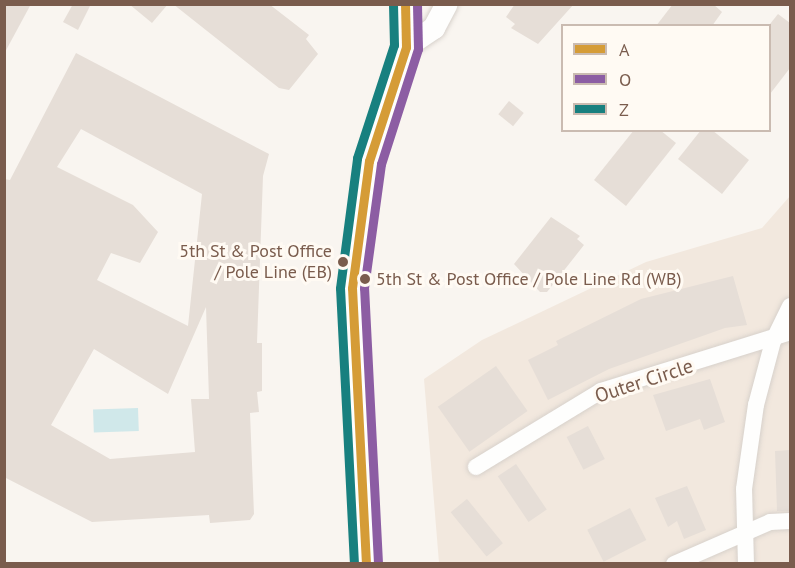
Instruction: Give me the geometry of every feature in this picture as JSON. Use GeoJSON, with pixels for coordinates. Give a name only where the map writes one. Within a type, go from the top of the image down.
{"type":"FeatureCollection","features":[{"type":"Feature","properties":{"kind":"main road"},"geometry":{"type":"LineString","coordinates":[[366,564],[352,288],[369,161],[406,47],[405,4]]}},
{"type":"Feature","properties":{"kind":"main road"},"geometry":{"type":"LineString","coordinates":[[406,47],[434,28],[447,4]]}},
{"type":"Feature","properties":{"kind":"street"},"geometry":{"type":"LineString","coordinates":[[746,564],[744,535],[756,405],[773,341],[790,306]]}},
{"type":"Feature","properties":{"kind":"street","name":"Outer Circle"},"geometry":{"type":"LineString","coordinates":[[476,467],[601,391],[773,341],[790,332]]}},
{"type":"Feature","properties":{"kind":"street"},"geometry":{"type":"LineString","coordinates":[[674,564],[770,522],[790,521]]}},
{"type":"Feature","properties":{"kind":"shaded area"},"geometry":{"type":"Polygon","coordinates":[[[790,196],[790,563],[439,563],[424,379],[482,340],[646,262],[762,228],[790,196]]]}},
{"type":"Feature","properties":{"kind":"water"},"geometry":{"type":"Polygon","coordinates":[[[138,408],[139,431],[94,433],[93,410],[138,408]]]}},
{"type":"Feature","properties":{"kind":"building"},"geometry":{"type":"Polygon","coordinates":[[[4,4],[31,4],[4,54],[4,4]]]}},
{"type":"Feature","properties":{"kind":"building"},"geometry":{"type":"Polygon","coordinates":[[[73,4],[91,4],[78,30],[63,22],[73,4]]]}},
{"type":"Feature","properties":{"kind":"building"},"geometry":{"type":"Polygon","coordinates":[[[129,4],[168,4],[152,23],[129,4]]]}},
{"type":"Feature","properties":{"kind":"building"},"geometry":{"type":"Polygon","coordinates":[[[173,4],[269,4],[309,35],[306,39],[318,54],[289,90],[279,88],[173,4]]]}},
{"type":"Feature","properties":{"kind":"building"},"geometry":{"type":"Polygon","coordinates":[[[515,4],[574,4],[538,44],[511,28],[515,24],[506,17],[515,4]]]}},
{"type":"Feature","properties":{"kind":"building"},"geometry":{"type":"Polygon","coordinates":[[[673,4],[713,4],[722,12],[713,24],[658,24],[673,4]]]}},
{"type":"Feature","properties":{"kind":"building"},"geometry":{"type":"Polygon","coordinates":[[[778,14],[790,23],[790,68],[771,93],[771,24],[778,14]]]}},
{"type":"Feature","properties":{"kind":"building"},"geometry":{"type":"Polygon","coordinates":[[[76,53],[269,154],[263,176],[257,343],[262,343],[262,391],[257,392],[259,412],[250,413],[254,514],[250,520],[210,523],[209,515],[92,522],[4,477],[4,179],[10,180],[76,53]],[[81,129],[57,167],[133,205],[158,232],[140,263],[111,253],[97,280],[188,326],[202,194],[81,129]],[[206,307],[168,394],[94,349],[51,425],[110,459],[195,452],[191,399],[209,399],[206,307]]]}},
{"type":"Feature","properties":{"kind":"building"},"geometry":{"type":"Polygon","coordinates":[[[509,101],[524,113],[513,126],[498,114],[509,101]]]}},
{"type":"Feature","properties":{"kind":"building"},"geometry":{"type":"Polygon","coordinates":[[[632,132],[662,132],[676,143],[626,206],[594,180],[632,132]]]}},
{"type":"Feature","properties":{"kind":"building"},"geometry":{"type":"Polygon","coordinates":[[[699,132],[714,132],[749,160],[722,194],[678,159],[699,132]]]}},
{"type":"Feature","properties":{"kind":"building"},"geometry":{"type":"Polygon","coordinates":[[[551,217],[580,236],[577,239],[584,245],[547,292],[540,292],[514,264],[551,217]]]}},
{"type":"Feature","properties":{"kind":"building"},"geometry":{"type":"Polygon","coordinates":[[[733,276],[747,325],[725,328],[609,369],[548,400],[528,360],[558,345],[556,341],[641,299],[733,276]]]}},
{"type":"Feature","properties":{"kind":"building"},"geometry":{"type":"Polygon","coordinates":[[[496,366],[528,411],[469,452],[438,407],[496,366]]]}},
{"type":"Feature","properties":{"kind":"building"},"geometry":{"type":"Polygon","coordinates":[[[710,379],[725,422],[704,430],[700,419],[666,431],[653,395],[710,379]]]}},
{"type":"Feature","properties":{"kind":"building"},"geometry":{"type":"Polygon","coordinates":[[[588,426],[605,459],[583,470],[567,437],[588,426]]]}},
{"type":"Feature","properties":{"kind":"building"},"geometry":{"type":"Polygon","coordinates":[[[790,450],[790,511],[777,511],[775,451],[790,450]]]}},
{"type":"Feature","properties":{"kind":"building"},"geometry":{"type":"Polygon","coordinates":[[[516,464],[547,510],[529,522],[498,476],[516,464]]]}},
{"type":"Feature","properties":{"kind":"building"},"geometry":{"type":"Polygon","coordinates":[[[687,486],[706,530],[684,539],[677,521],[668,527],[655,498],[687,486]]]}},
{"type":"Feature","properties":{"kind":"building"},"geometry":{"type":"Polygon","coordinates":[[[467,499],[503,543],[487,557],[451,512],[467,499]]]}},
{"type":"Feature","properties":{"kind":"building"},"geometry":{"type":"Polygon","coordinates":[[[630,508],[646,540],[604,562],[587,530],[630,508]]]}},
{"type":"Feature","properties":{"kind":"transit line","name":"Z"},"geometry":{"type":"LineString","coordinates":[[354,564],[340,288],[357,158],[394,45],[393,4]]}},
{"type":"Feature","properties":{"kind":"transit line","name":"A"},"geometry":{"type":"LineString","coordinates":[[366,564],[352,288],[369,161],[406,47],[405,4]]}},
{"type":"Feature","properties":{"kind":"transit line","name":"O"},"geometry":{"type":"LineString","coordinates":[[378,563],[364,288],[381,164],[418,49],[417,4]]}},
{"type":"Feature","properties":{"kind":"place","name":"5th St & Post Office / Pole Line (EB)"},"geometry":{"type":"Point","coordinates":[343,262]}},
{"type":"Feature","properties":{"kind":"place","name":"5th St & Post Office / Pole Line Rd (WB)"},"geometry":{"type":"Point","coordinates":[365,279]}}]}
